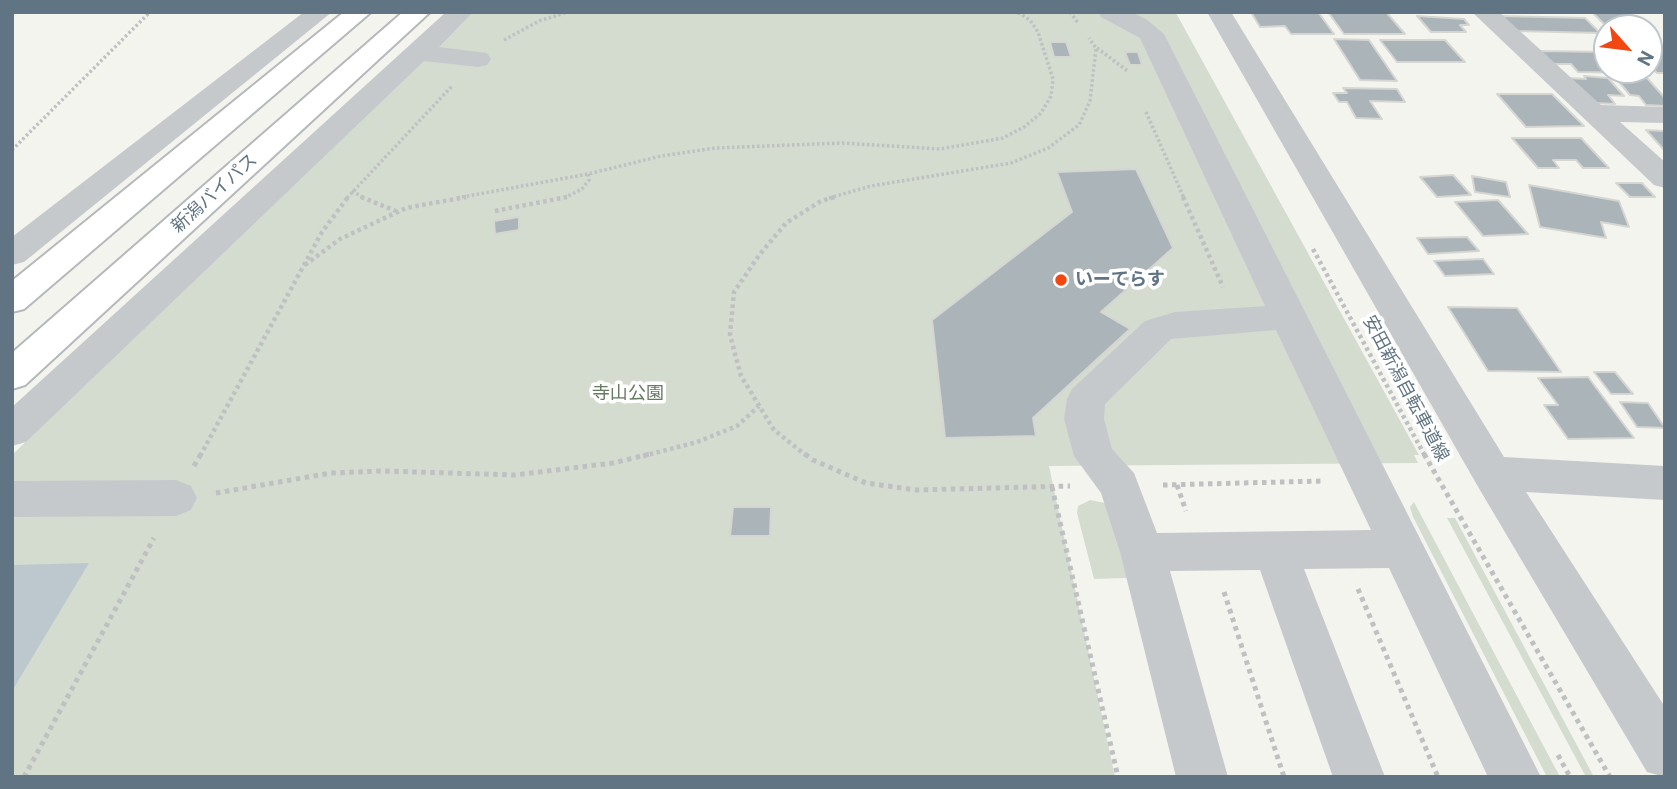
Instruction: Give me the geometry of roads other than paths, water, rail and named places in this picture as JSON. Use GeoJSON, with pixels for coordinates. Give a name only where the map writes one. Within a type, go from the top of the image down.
{"type":"FeatureCollection","features":[{"type":"Feature","properties":{"kind":"highway"},"geometry":{"type":"LineString","coordinates":[[12,300],[359,12]]}},
{"type":"Feature","properties":{"kind":"highway","name":"新潟バイパス"},"geometry":{"type":"LineString","coordinates":[[12,376],[418,12]]}},
{"type":"Feature","properties":{"kind":"street"},"geometry":{"type":"LineString","coordinates":[[12,254],[320,12]]}},
{"type":"Feature","properties":{"kind":"street"},"geometry":{"type":"LineString","coordinates":[[12,432],[461,12]]}},
{"type":"Feature","properties":{"kind":"street"},"geometry":{"type":"LineString","coordinates":[[1110,12],[1137,24],[1151,34],[1515,777]]}},
{"type":"Feature","properties":{"kind":"street"},"geometry":{"type":"LineString","coordinates":[[1219,12],[1492,473],[1665,754]]}},
{"type":"Feature","properties":{"kind":"street"},"geometry":{"type":"LineString","coordinates":[[1484,12],[1663,177]]}},
{"type":"Feature","properties":{"kind":"street"},"geometry":{"type":"LineString","coordinates":[[417,52],[478,59]]}},
{"type":"Feature","properties":{"kind":"street"},"geometry":{"type":"LineString","coordinates":[[1593,113],[1665,116]]}},
{"type":"Feature","properties":{"kind":"street"},"geometry":{"type":"LineString","coordinates":[[1202,777],[1142,552],[1119,485],[1094,456],[1084,419],[1086,399],[1158,330],[1175,325],[1288,317]]}},
{"type":"Feature","properties":{"kind":"street"},"geometry":{"type":"LineString","coordinates":[[1492,473],[1665,483]]}},
{"type":"Feature","properties":{"kind":"street"},"geometry":{"type":"LineString","coordinates":[[12,499],[176,498]]}},
{"type":"Feature","properties":{"kind":"street"},"geometry":{"type":"LineString","coordinates":[[1142,552],[1404,549]]}},
{"type":"Feature","properties":{"kind":"street"},"geometry":{"type":"LineString","coordinates":[[1275,551],[1359,777]]}},
{"type":"Feature","properties":{"kind":"place","name":"いーてらす"},"geometry":{"type":"Point","coordinates":[1061,280]}},
{"type":"Feature","properties":{"kind":"park label","name":"寺山公園"},"geometry":{"type":"Point","coordinates":[628,394]}}]}
